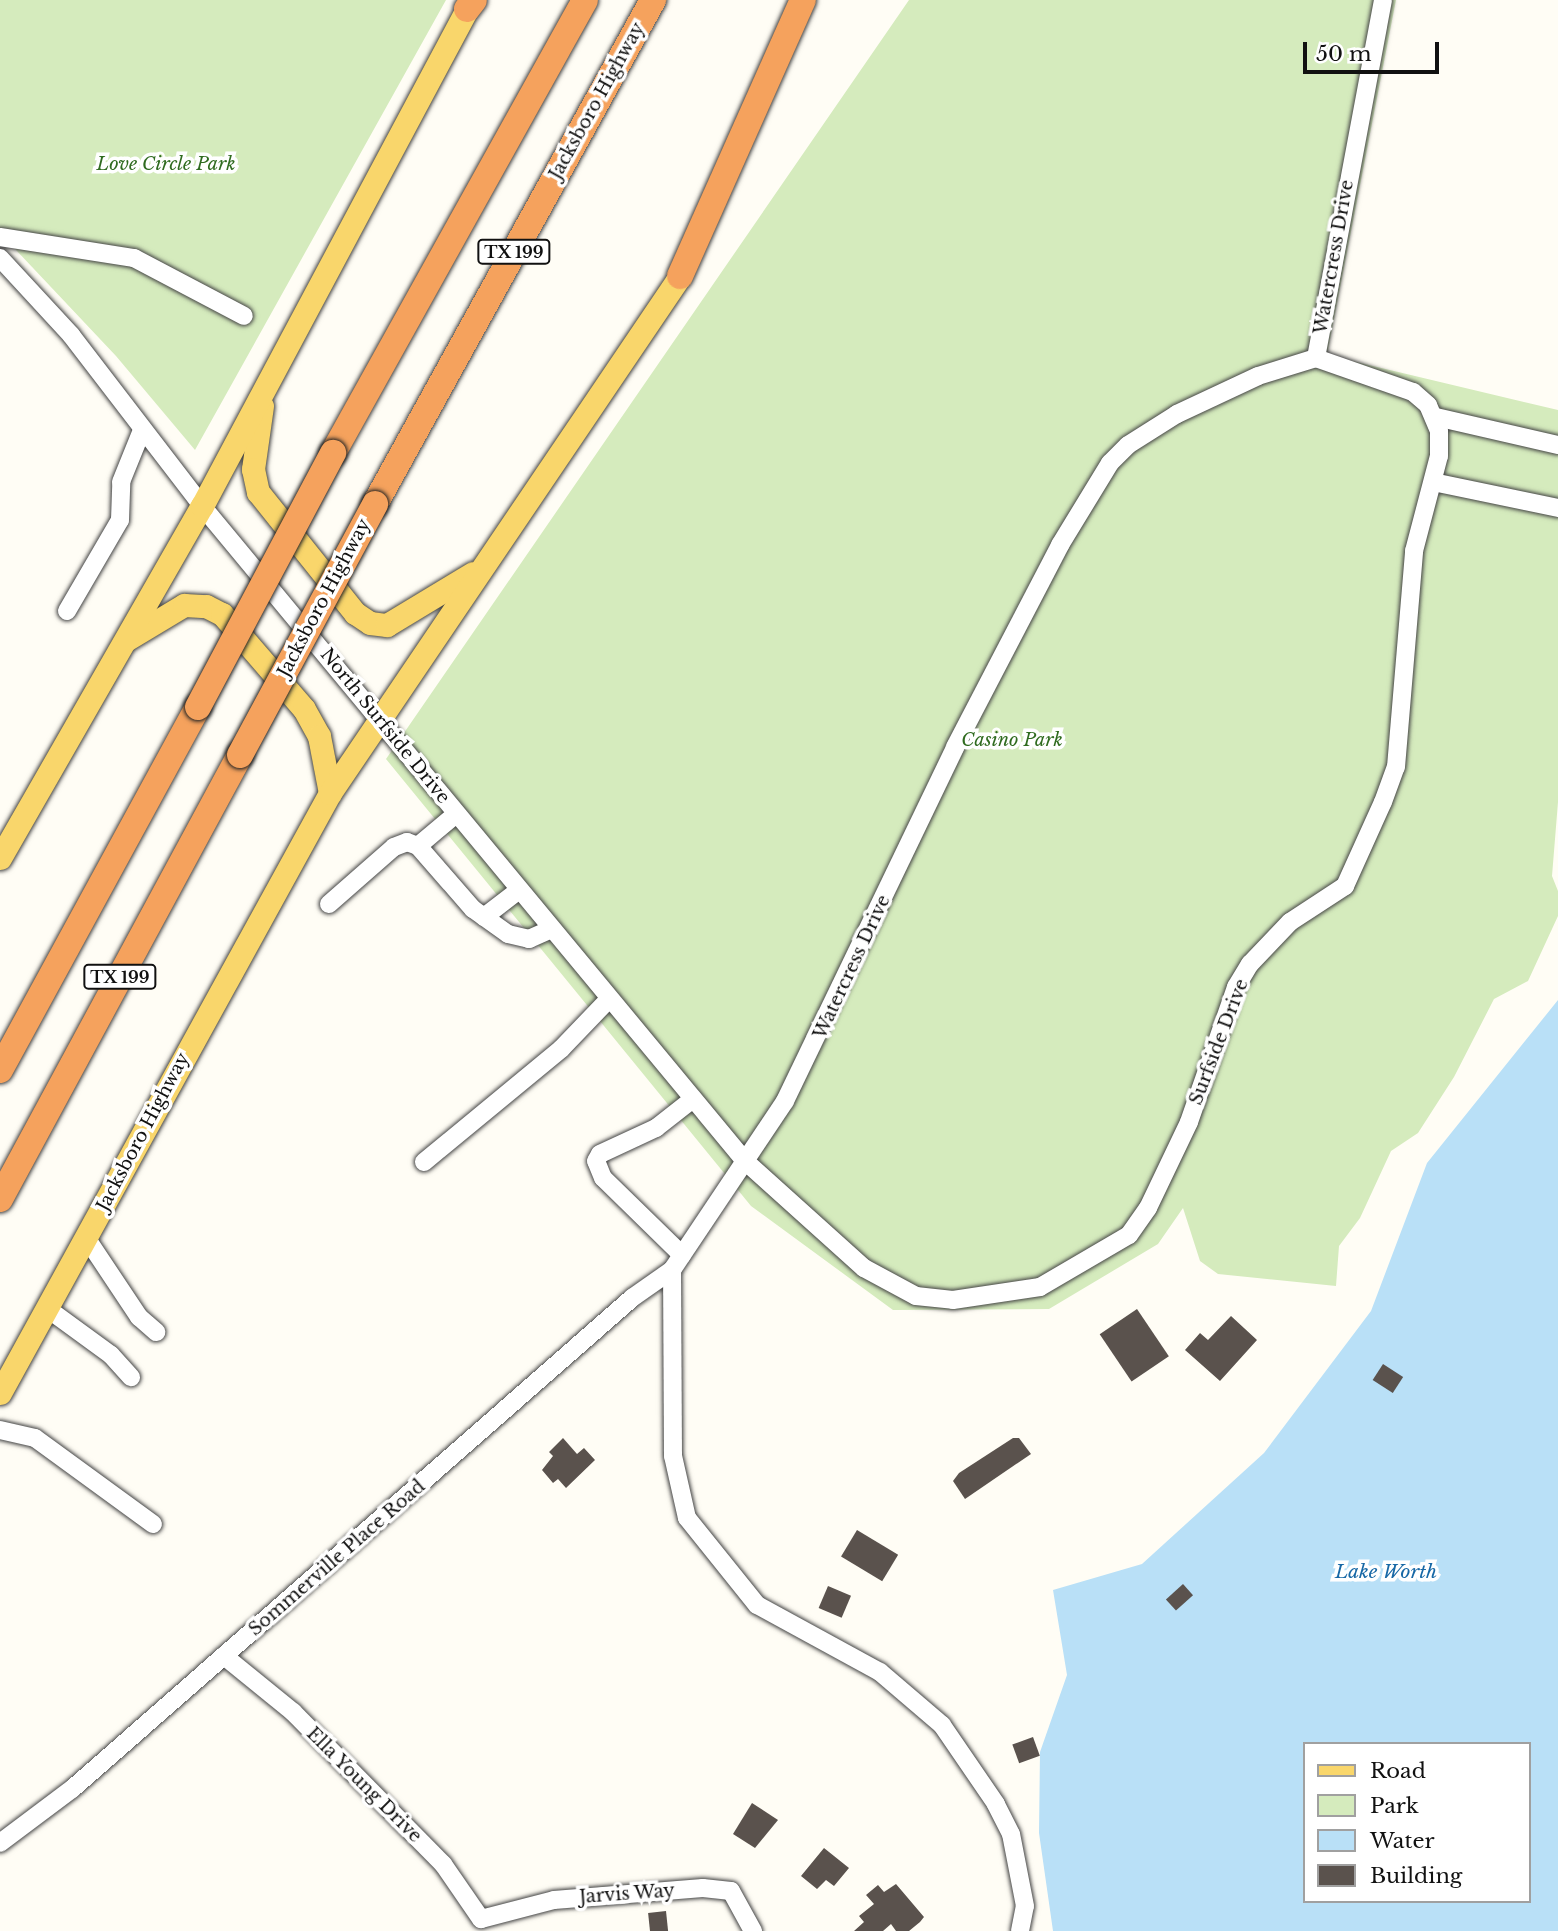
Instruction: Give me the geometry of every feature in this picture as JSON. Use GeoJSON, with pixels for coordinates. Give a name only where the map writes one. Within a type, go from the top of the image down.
{"type":"FeatureCollection","features":[{"type":"Feature","properties":{"kind":"highway","name":"TX 199"},"geometry":{"type":"LineString","coordinates":[[0,1070],[333,453],[585,0]]}},
{"type":"Feature","properties":{"kind":"highway","name":"Jacksboro Highway"},"geometry":{"type":"LineString","coordinates":[[0,1199],[375,504],[653,0]]}},
{"type":"Feature","properties":{"kind":"highway"},"geometry":{"type":"LineString","coordinates":[[680,276],[803,0]]}},
{"type":"Feature","properties":{"kind":"main road"},"geometry":{"type":"LineString","coordinates":[[0,858],[202,506],[471,5]]}},
{"type":"Feature","properties":{"kind":"main road","name":"Jacksboro Highway"},"geometry":{"type":"LineString","coordinates":[[0,1392],[87,1239],[330,793],[680,276]]}},
{"type":"Feature","properties":{"kind":"main road"},"geometry":{"type":"LineString","coordinates":[[263,392],[253,469],[258,492],[355,613],[370,623],[387,625],[482,567]]}},
{"type":"Feature","properties":{"kind":"main road"},"geometry":{"type":"LineString","coordinates":[[121,644],[184,605],[206,606],[222,614],[304,709],[319,736],[330,793]]}},
{"type":"Feature","properties":{"kind":"street","name":"Watercress Drive"},"geometry":{"type":"LineString","coordinates":[[677,1262],[785,1101],[818,1039],[955,747],[1060,545],[1110,463],[1128,445],[1177,414],[1258,376],[1316,358],[1383,0]]}},
{"type":"Feature","properties":{"kind":"street"},"geometry":{"type":"LineString","coordinates":[[0,237],[134,258],[244,316]]}},
{"type":"Feature","properties":{"kind":"street","name":"North Surfside Drive"},"geometry":{"type":"LineString","coordinates":[[0,258],[71,335],[202,506],[380,717],[456,814],[745,1161]]}},
{"type":"Feature","properties":{"kind":"street"},"geometry":{"type":"LineString","coordinates":[[1316,358],[1413,392],[1436,417],[1558,445]]}},
{"type":"Feature","properties":{"kind":"street","name":"Surfside Drive"},"geometry":{"type":"LineString","coordinates":[[745,1161],[864,1268],[916,1296],[974,1298],[1040,1287],[1129,1234],[1148,1208],[1189,1122],[1236,987],[1250,964],[1290,922],[1345,886],[1365,849],[1396,766],[1414,551],[1439,456],[1436,417]]}},
{"type":"Feature","properties":{"kind":"street"},"geometry":{"type":"LineString","coordinates":[[66,611],[120,520],[121,482],[142,430]]}},
{"type":"Feature","properties":{"kind":"street"},"geometry":{"type":"LineString","coordinates":[[1433,482],[1558,508]]}},
{"type":"Feature","properties":{"kind":"street"},"geometry":{"type":"LineString","coordinates":[[418,846],[456,814]]}},
{"type":"Feature","properties":{"kind":"street"},"geometry":{"type":"LineString","coordinates":[[329,904],[394,847],[407,842],[418,846],[484,917],[508,934],[528,939],[551,929]]}},
{"type":"Feature","properties":{"kind":"street"},"geometry":{"type":"LineString","coordinates":[[484,917],[519,890]]}},
{"type":"Feature","properties":{"kind":"street"},"geometry":{"type":"LineString","coordinates":[[424,1162],[561,1049],[609,999]]}},
{"type":"Feature","properties":{"kind":"street"},"geometry":{"type":"LineString","coordinates":[[693,1099],[656,1128],[600,1154],[596,1161],[603,1178],[677,1262],[673,1456],[687,1518],[757,1605],[880,1672],[942,1725],[996,1804],[1011,1834],[1025,1906],[1020,1931]]}},
{"type":"Feature","properties":{"kind":"street"},"geometry":{"type":"LineString","coordinates":[[87,1239],[139,1317],[156,1332]]}},
{"type":"Feature","properties":{"kind":"street","name":"Sommerville Place Road"},"geometry":{"type":"LineString","coordinates":[[0,1843],[72,1789],[632,1298],[677,1262]]}},
{"type":"Feature","properties":{"kind":"street"},"geometry":{"type":"LineString","coordinates":[[48,1309],[111,1355],[131,1377]]}},
{"type":"Feature","properties":{"kind":"street"},"geometry":{"type":"LineString","coordinates":[[0,1430],[35,1438],[153,1524]]}},
{"type":"Feature","properties":{"kind":"street","name":"Ella Young Drive"},"geometry":{"type":"LineString","coordinates":[[224,1656],[293,1712],[443,1864],[479,1925]]}},
{"type":"Feature","properties":{"kind":"street","name":"Jarvis Way"},"geometry":{"type":"LineString","coordinates":[[479,1925],[554,1900],[703,1888],[731,1891],[752,1931]]}},
{"type":"Feature","properties":{"kind":"green space","name":"Love Circle Park"},"geometry":{"type":"Polygon","coordinates":[[[0,0],[446,0],[195,450],[116,356],[0,233],[0,0]]]}},
{"type":"Feature","properties":{"kind":"green space","name":"Casino Park"},"geometry":{"type":"Polygon","coordinates":[[[909,0],[1396,0],[1327,355],[1558,410],[1558,802],[1552,876],[1558,891],[1558,916],[1528,981],[1494,999],[1454,1077],[1418,1133],[1391,1151],[1360,1218],[1339,1246],[1336,1286],[1218,1274],[1200,1261],[1183,1208],[1158,1244],[1049,1309],[893,1310],[751,1206],[386,759],[909,0]]]}},
{"type":"Feature","properties":{"kind":"water","name":"Lake Worth"},"geometry":{"type":"Polygon","coordinates":[[[1558,1000],[1558,1931],[1053,1931],[1039,1833],[1040,1752],[1067,1675],[1053,1590],[1142,1564],[1264,1453],[1371,1311],[1427,1163],[1558,1000]]]}},
{"type":"Feature","properties":{"kind":"building"},"geometry":{"type":"Polygon","coordinates":[[[1137,1309],[1169,1356],[1132,1381],[1100,1334],[1137,1309]]]}},
{"type":"Feature","properties":{"kind":"building"},"geometry":{"type":"Polygon","coordinates":[[[1231,1316],[1257,1340],[1220,1381],[1185,1350],[1200,1333],[1208,1340],[1231,1316]]]}},
{"type":"Feature","properties":{"kind":"building"},"geometry":{"type":"Polygon","coordinates":[[[1383,1364],[1403,1377],[1393,1393],[1373,1380],[1383,1364]]]}},
{"type":"Feature","properties":{"kind":"building"},"geometry":{"type":"Polygon","coordinates":[[[563,1438],[577,1454],[584,1448],[595,1460],[566,1488],[558,1479],[553,1483],[542,1470],[553,1456],[549,1452],[563,1438]]]}},
{"type":"Feature","properties":{"kind":"building"},"geometry":{"type":"Polygon","coordinates":[[[1013,1438],[1019,1438],[1031,1454],[965,1499],[953,1481],[959,1473],[1013,1438]]]}},
{"type":"Feature","properties":{"kind":"building"},"geometry":{"type":"Polygon","coordinates":[[[857,1530],[898,1555],[882,1581],[841,1557],[857,1530]]]}},
{"type":"Feature","properties":{"kind":"building"},"geometry":{"type":"Polygon","coordinates":[[[1183,1584],[1193,1595],[1176,1611],[1166,1599],[1183,1584]]]}},
{"type":"Feature","properties":{"kind":"building"},"geometry":{"type":"Polygon","coordinates":[[[828,1586],[851,1596],[842,1618],[819,1608],[828,1586]]]}},
{"type":"Feature","properties":{"kind":"building"},"geometry":{"type":"Polygon","coordinates":[[[1033,1737],[1040,1756],[1019,1763],[1012,1745],[1033,1737]]]}},
{"type":"Feature","properties":{"kind":"building"},"geometry":{"type":"Polygon","coordinates":[[[752,1803],[778,1820],[755,1848],[733,1834],[752,1803]]]}},
{"type":"Feature","properties":{"kind":"building"},"geometry":{"type":"Polygon","coordinates":[[[824,1848],[849,1868],[834,1886],[826,1880],[817,1889],[801,1876],[824,1848]]]}},
{"type":"Feature","properties":{"kind":"building"},"geometry":{"type":"Polygon","coordinates":[[[896,1884],[924,1917],[920,1922],[909,1931],[896,1931],[891,1924],[883,1931],[854,1931],[864,1922],[859,1916],[874,1904],[866,1895],[878,1885],[884,1892],[896,1884]]]}},
{"type":"Feature","properties":{"kind":"building"},"geometry":{"type":"Polygon","coordinates":[[[666,1911],[668,1931],[650,1931],[648,1913],[666,1911]]]}}]}
